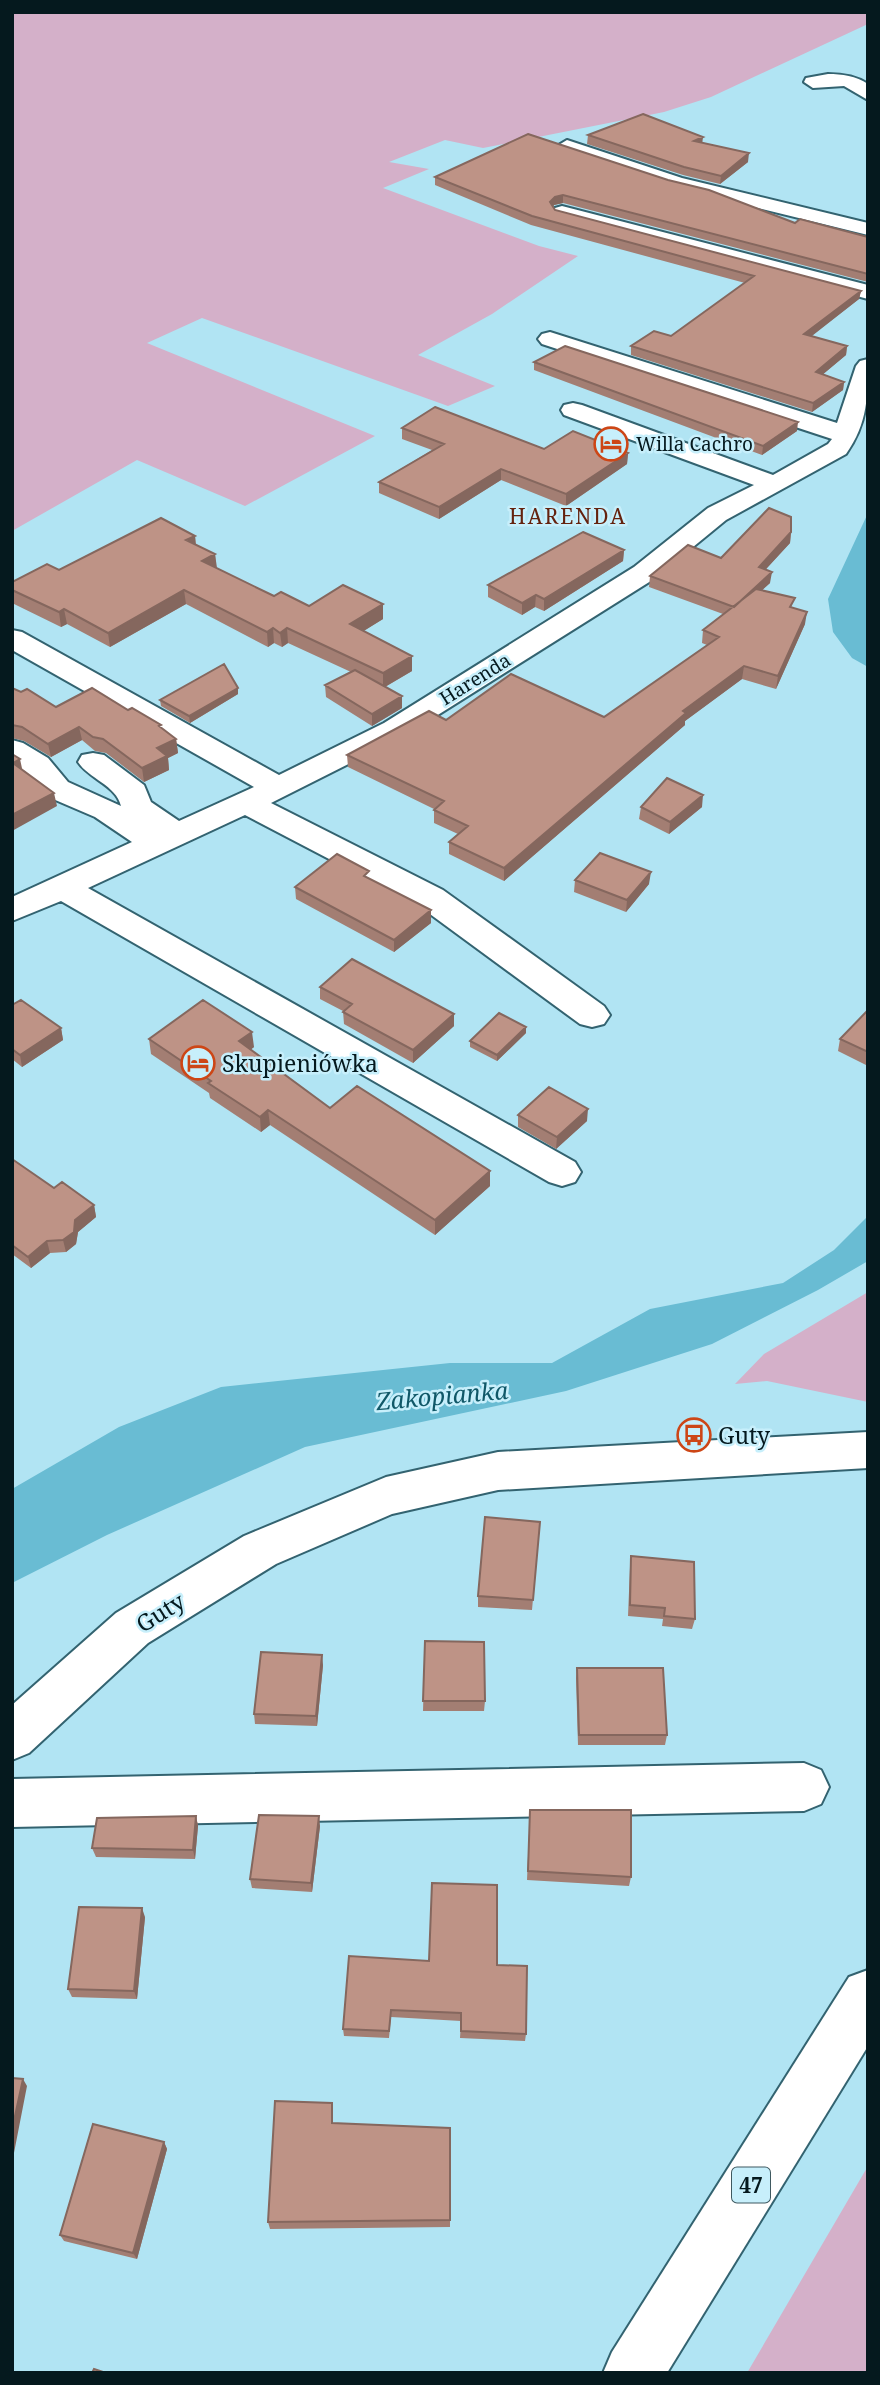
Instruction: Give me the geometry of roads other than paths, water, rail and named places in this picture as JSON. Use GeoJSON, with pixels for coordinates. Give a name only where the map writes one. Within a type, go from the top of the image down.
{"type":"FeatureCollection","features":[{"type":"Feature","properties":{"kind":"street"},"geometry":{"type":"LineString","coordinates":[[813,82],[842,80],[862,86],[868,94]]}},
{"type":"Feature","properties":{"kind":"street"},"geometry":{"type":"LineString","coordinates":[[568,146],[675,182],[868,229]]}},
{"type":"Feature","properties":{"kind":"street"},"geometry":{"type":"LineString","coordinates":[[562,212],[868,292]]}},
{"type":"Feature","properties":{"kind":"street"},"geometry":{"type":"LineString","coordinates":[[550,339],[846,435]]}},
{"type":"Feature","properties":{"kind":"street","name":"Harenda"},"geometry":{"type":"LineString","coordinates":[[38,897],[278,788],[395,729],[644,573],[717,514],[837,449],[846,435],[868,366]]}},
{"type":"Feature","properties":{"kind":"street"},"geometry":{"type":"LineString","coordinates":[[573,410],[775,484]]}},
{"type":"Feature","properties":{"kind":"street"},"geometry":{"type":"LineString","coordinates":[[12,638],[278,788]]}},
{"type":"Feature","properties":{"kind":"street"},"geometry":{"type":"LineString","coordinates":[[12,749],[37,765],[57,789],[168,839]]}},
{"type":"Feature","properties":{"kind":"street"},"geometry":{"type":"LineString","coordinates":[[93,762],[133,792],[136,807],[168,839]]}},
{"type":"Feature","properties":{"kind":"street"},"geometry":{"type":"LineString","coordinates":[[246,803],[431,898],[592,1015]]}},
{"type":"Feature","properties":{"kind":"street"},"geometry":{"type":"LineString","coordinates":[[12,877],[38,897],[562,1172]]}},
{"type":"Feature","properties":{"kind":"street"},"geometry":{"type":"LineString","coordinates":[[38,897],[92,923],[335,1073]]}},
{"type":"Feature","properties":{"kind":"street","name":"Guty"},"geometry":{"type":"LineString","coordinates":[[12,1737],[132,1628],[260,1550],[386,1496],[498,1471],[868,1450]]}},
{"type":"Feature","properties":{"kind":"street"},"geometry":{"type":"LineString","coordinates":[[12,1803],[804,1787]]}},
{"type":"Feature","properties":{"kind":"street","name":"47"},"geometry":{"type":"LineString","coordinates":[[633,2373],[868,1996]]}},
{"type":"Feature","properties":{"kind":"water"},"geometry":{"type":"Polygon","coordinates":[[[868,513],[868,667],[852,658],[833,632],[828,599],[868,513]]]}},
{"type":"Feature","properties":{"kind":"water","name":"Zakopianka"},"geometry":{"type":"Polygon","coordinates":[[[868,1216],[868,1261],[818,1290],[712,1344],[566,1391],[305,1447],[107,1535],[12,1583],[12,1489],[119,1427],[221,1387],[450,1363],[552,1363],[650,1309],[783,1283],[834,1250],[868,1216]]]}},
{"type":"Feature","properties":{"kind":"place","name":"Willa Cachro"},"geometry":{"type":"Point","coordinates":[611,444]}},
{"type":"Feature","properties":{"kind":"place","name":"Skupieniówka"},"geometry":{"type":"Point","coordinates":[198,1063]}},
{"type":"Feature","properties":{"kind":"place","name":"Guty"},"geometry":{"type":"Point","coordinates":[694,1435]}},
{"type":"Feature","properties":{"kind":"district","name":"HARENDA"},"geometry":{"type":"Point","coordinates":[568,516]}}]}
